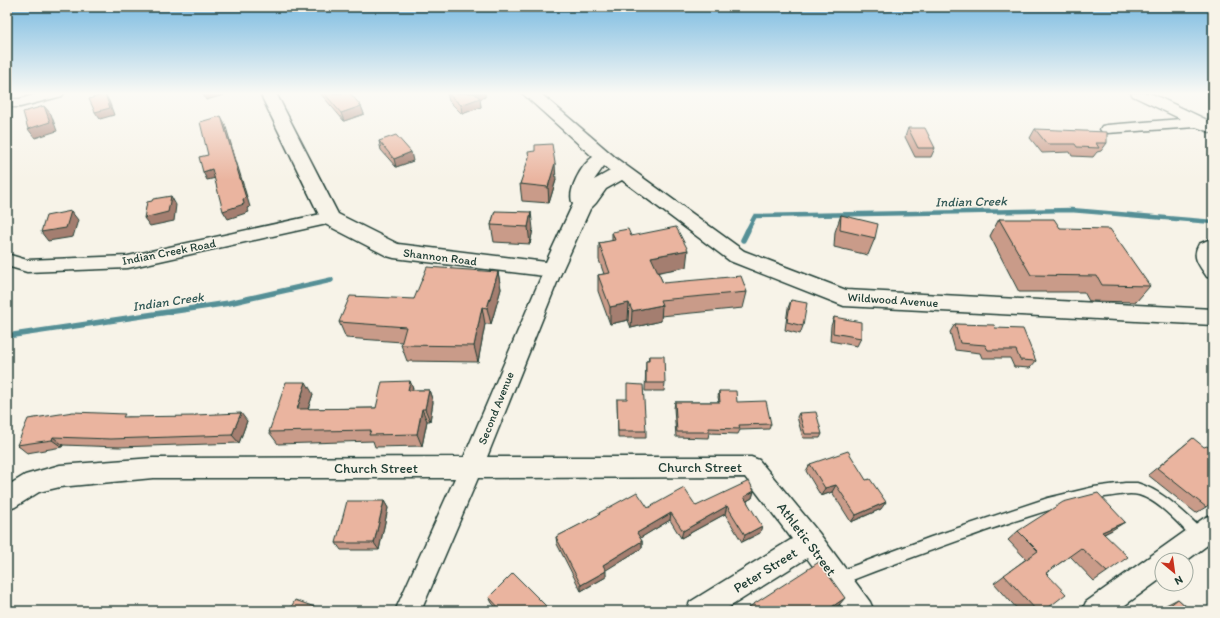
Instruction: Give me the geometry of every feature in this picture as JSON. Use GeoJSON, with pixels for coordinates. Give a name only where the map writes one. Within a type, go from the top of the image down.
{"type":"FeatureCollection","features":[{"type":"Feature","properties":{"kind":"street"},"geometry":{"type":"LineString","coordinates":[[282,122],[330,218]]}},
{"type":"Feature","properties":{"kind":"street","name":"Wildwood Avenue"},"geometry":{"type":"LineString","coordinates":[[564,122],[613,164],[737,256],[844,298],[1213,317]]}},
{"type":"Feature","properties":{"kind":"street"},"geometry":{"type":"LineString","coordinates":[[1107,129],[1200,122],[1213,129]]}},
{"type":"Feature","properties":{"kind":"street","name":"Second Avenue"},"geometry":{"type":"LineString","coordinates":[[408,611],[471,468],[553,270],[582,205],[590,200],[598,187],[609,178],[613,164]]}},
{"type":"Feature","properties":{"kind":"street","name":"Indian Creek Road"},"geometry":{"type":"LineString","coordinates":[[7,260],[27,266],[128,262],[330,218]]}},
{"type":"Feature","properties":{"kind":"street","name":"Shannon Road"},"geometry":{"type":"LineString","coordinates":[[330,218],[394,251],[553,270]]}},
{"type":"Feature","properties":{"kind":"street"},"geometry":{"type":"LineString","coordinates":[[1213,244],[1205,248],[1203,255],[1213,272]]}},
{"type":"Feature","properties":{"kind":"street","name":"Church Street"},"geometry":{"type":"LineString","coordinates":[[7,499],[33,483],[60,476],[153,468],[751,467]]}},
{"type":"Feature","properties":{"kind":"street","name":"Athletic Street"},"geometry":{"type":"LineString","coordinates":[[751,467],[810,542],[861,611]]}},
{"type":"Feature","properties":{"kind":"street"},"geometry":{"type":"LineString","coordinates":[[1177,552],[1206,531]]}},
{"type":"Feature","properties":{"kind":"street","name":"Peter Street"},"geometry":{"type":"LineString","coordinates":[[699,611],[810,542]]}},
{"type":"Feature","properties":{"kind":"street"},"geometry":{"type":"LineString","coordinates":[[1095,611],[1154,569]]}},
{"type":"Feature","properties":{"kind":"lane"},"geometry":{"type":"LineString","coordinates":[[837,579],[912,550],[1054,501],[1096,492],[1139,490],[1206,531]]}},
{"type":"Feature","properties":{"kind":"building"},"geometry":{"type":"Polygon","coordinates":[[[26,122],[50,122],[28,129],[26,122]]]}},
{"type":"Feature","properties":{"kind":"building"},"geometry":{"type":"Polygon","coordinates":[[[200,122],[223,122],[246,198],[243,199],[244,204],[223,211],[212,169],[203,172],[199,157],[208,155],[200,122]]]}},
{"type":"Feature","properties":{"kind":"building"},"geometry":{"type":"Polygon","coordinates":[[[908,128],[925,128],[935,148],[918,148],[908,128]]]}},
{"type":"Feature","properties":{"kind":"building"},"geometry":{"type":"Polygon","coordinates":[[[1035,129],[1107,132],[1107,143],[1096,143],[1099,148],[1077,147],[1075,144],[1047,144],[1035,129]]]}},
{"type":"Feature","properties":{"kind":"building"},"geometry":{"type":"Polygon","coordinates":[[[396,135],[411,152],[394,159],[379,141],[396,135]]]}},
{"type":"Feature","properties":{"kind":"building"},"geometry":{"type":"Polygon","coordinates":[[[552,144],[555,163],[548,187],[520,184],[529,157],[528,152],[535,151],[535,145],[552,144]]]}},
{"type":"Feature","properties":{"kind":"building"},"geometry":{"type":"Polygon","coordinates":[[[171,196],[168,212],[144,218],[147,202],[152,201],[153,199],[171,196]]]}},
{"type":"Feature","properties":{"kind":"building"},"geometry":{"type":"Polygon","coordinates":[[[71,211],[66,228],[41,232],[46,216],[71,211]]]}},
{"type":"Feature","properties":{"kind":"building"},"geometry":{"type":"Polygon","coordinates":[[[495,211],[531,212],[528,227],[491,225],[495,211]]]}},
{"type":"Feature","properties":{"kind":"building"},"geometry":{"type":"Polygon","coordinates":[[[841,215],[878,224],[875,238],[840,230],[841,215]]]}},
{"type":"Feature","properties":{"kind":"building"},"geometry":{"type":"Polygon","coordinates":[[[999,219],[1054,219],[1060,228],[1110,229],[1150,286],[1102,285],[1097,276],[1031,275],[999,219]]]}},
{"type":"Feature","properties":{"kind":"building"},"geometry":{"type":"Polygon","coordinates":[[[676,227],[688,250],[651,257],[663,283],[741,276],[747,292],[660,300],[662,305],[632,311],[629,303],[610,307],[598,275],[610,273],[599,243],[615,240],[612,232],[628,229],[631,236],[676,227]]]}},
{"type":"Feature","properties":{"kind":"building"},"geometry":{"type":"Polygon","coordinates":[[[427,267],[498,272],[487,308],[482,307],[474,346],[401,345],[406,327],[339,322],[350,296],[414,299],[427,267]]]}},
{"type":"Feature","properties":{"kind":"building"},"geometry":{"type":"Polygon","coordinates":[[[791,300],[807,303],[803,326],[787,322],[791,300]]]}},
{"type":"Feature","properties":{"kind":"building"},"geometry":{"type":"Polygon","coordinates":[[[834,317],[861,322],[861,338],[833,333],[834,317]]]}},
{"type":"Feature","properties":{"kind":"building"},"geometry":{"type":"Polygon","coordinates":[[[955,324],[994,325],[995,328],[1023,329],[1036,361],[1020,360],[1016,350],[988,350],[985,345],[960,343],[955,324]]]}},
{"type":"Feature","properties":{"kind":"building"},"geometry":{"type":"Polygon","coordinates":[[[649,356],[664,356],[665,383],[646,383],[646,361],[649,361],[649,356]]]}},
{"type":"Feature","properties":{"kind":"building"},"geometry":{"type":"Polygon","coordinates":[[[410,381],[408,390],[429,390],[425,409],[422,409],[417,434],[369,435],[371,430],[269,432],[286,382],[306,382],[297,409],[376,408],[382,382],[410,381]]]}},
{"type":"Feature","properties":{"kind":"building"},"geometry":{"type":"Polygon","coordinates":[[[627,384],[643,385],[646,431],[618,431],[617,399],[627,399],[627,384]]]}},
{"type":"Feature","properties":{"kind":"building"},"geometry":{"type":"Polygon","coordinates":[[[719,391],[736,391],[737,402],[766,401],[771,424],[739,425],[740,429],[709,428],[709,432],[677,432],[675,402],[720,402],[719,391]]]}},
{"type":"Feature","properties":{"kind":"building"},"geometry":{"type":"Polygon","coordinates":[[[73,412],[125,414],[123,417],[195,416],[241,413],[232,435],[111,439],[53,437],[52,440],[17,445],[28,419],[73,412]]]}},
{"type":"Feature","properties":{"kind":"building"},"geometry":{"type":"Polygon","coordinates":[[[816,412],[822,434],[805,434],[799,413],[816,412]]]}},
{"type":"Feature","properties":{"kind":"building"},"geometry":{"type":"Polygon","coordinates":[[[1193,438],[1204,447],[1207,446],[1213,451],[1213,501],[1206,507],[1157,468],[1193,438]]]}},
{"type":"Feature","properties":{"kind":"building"},"geometry":{"type":"Polygon","coordinates":[[[848,451],[866,480],[870,479],[886,502],[856,515],[836,485],[825,488],[810,464],[848,451]]]}},
{"type":"Feature","properties":{"kind":"building"},"geometry":{"type":"Polygon","coordinates":[[[749,481],[754,491],[744,497],[762,526],[745,535],[727,506],[683,531],[671,513],[637,533],[642,541],[603,565],[606,571],[581,585],[556,537],[600,514],[599,513],[637,492],[648,508],[684,488],[696,506],[749,481]]]}},
{"type":"Feature","properties":{"kind":"building"},"geometry":{"type":"Polygon","coordinates":[[[1098,493],[1125,522],[1102,532],[1128,557],[1107,572],[1081,548],[1046,573],[1066,594],[1044,611],[1037,611],[1004,575],[1038,551],[1018,531],[1063,502],[1098,493]]]}},
{"type":"Feature","properties":{"kind":"building"},"geometry":{"type":"Polygon","coordinates":[[[347,501],[384,501],[374,543],[336,543],[347,501]]]}},
{"type":"Feature","properties":{"kind":"building"},"geometry":{"type":"Polygon","coordinates":[[[819,562],[845,598],[826,611],[752,611],[749,607],[819,562]]]}},
{"type":"Feature","properties":{"kind":"building"},"geometry":{"type":"Polygon","coordinates":[[[513,573],[551,611],[502,611],[489,597],[513,573]]]}},
{"type":"Feature","properties":{"kind":"building"},"geometry":{"type":"Polygon","coordinates":[[[1178,599],[1191,611],[1164,610],[1178,599]]]}},
{"type":"Feature","properties":{"kind":"building"},"geometry":{"type":"Polygon","coordinates":[[[295,600],[326,611],[289,611],[295,600]]]}},
{"type":"Feature","properties":{"kind":"building"},"geometry":{"type":"Polygon","coordinates":[[[100,606],[100,611],[90,611],[100,606]]]}},
{"type":"Feature","properties":{"kind":"waterway","name":"Indian Creek"},"geometry":{"type":"LineString","coordinates":[[747,231],[755,216],[1071,210],[1213,222]]}},
{"type":"Feature","properties":{"kind":"waterway","name":"Indian Creek"},"geometry":{"type":"LineString","coordinates":[[743,240],[748,230]]}},
{"type":"Feature","properties":{"kind":"waterway","name":"Indian Creek"},"geometry":{"type":"LineString","coordinates":[[7,336],[229,303],[331,280]]}}]}
